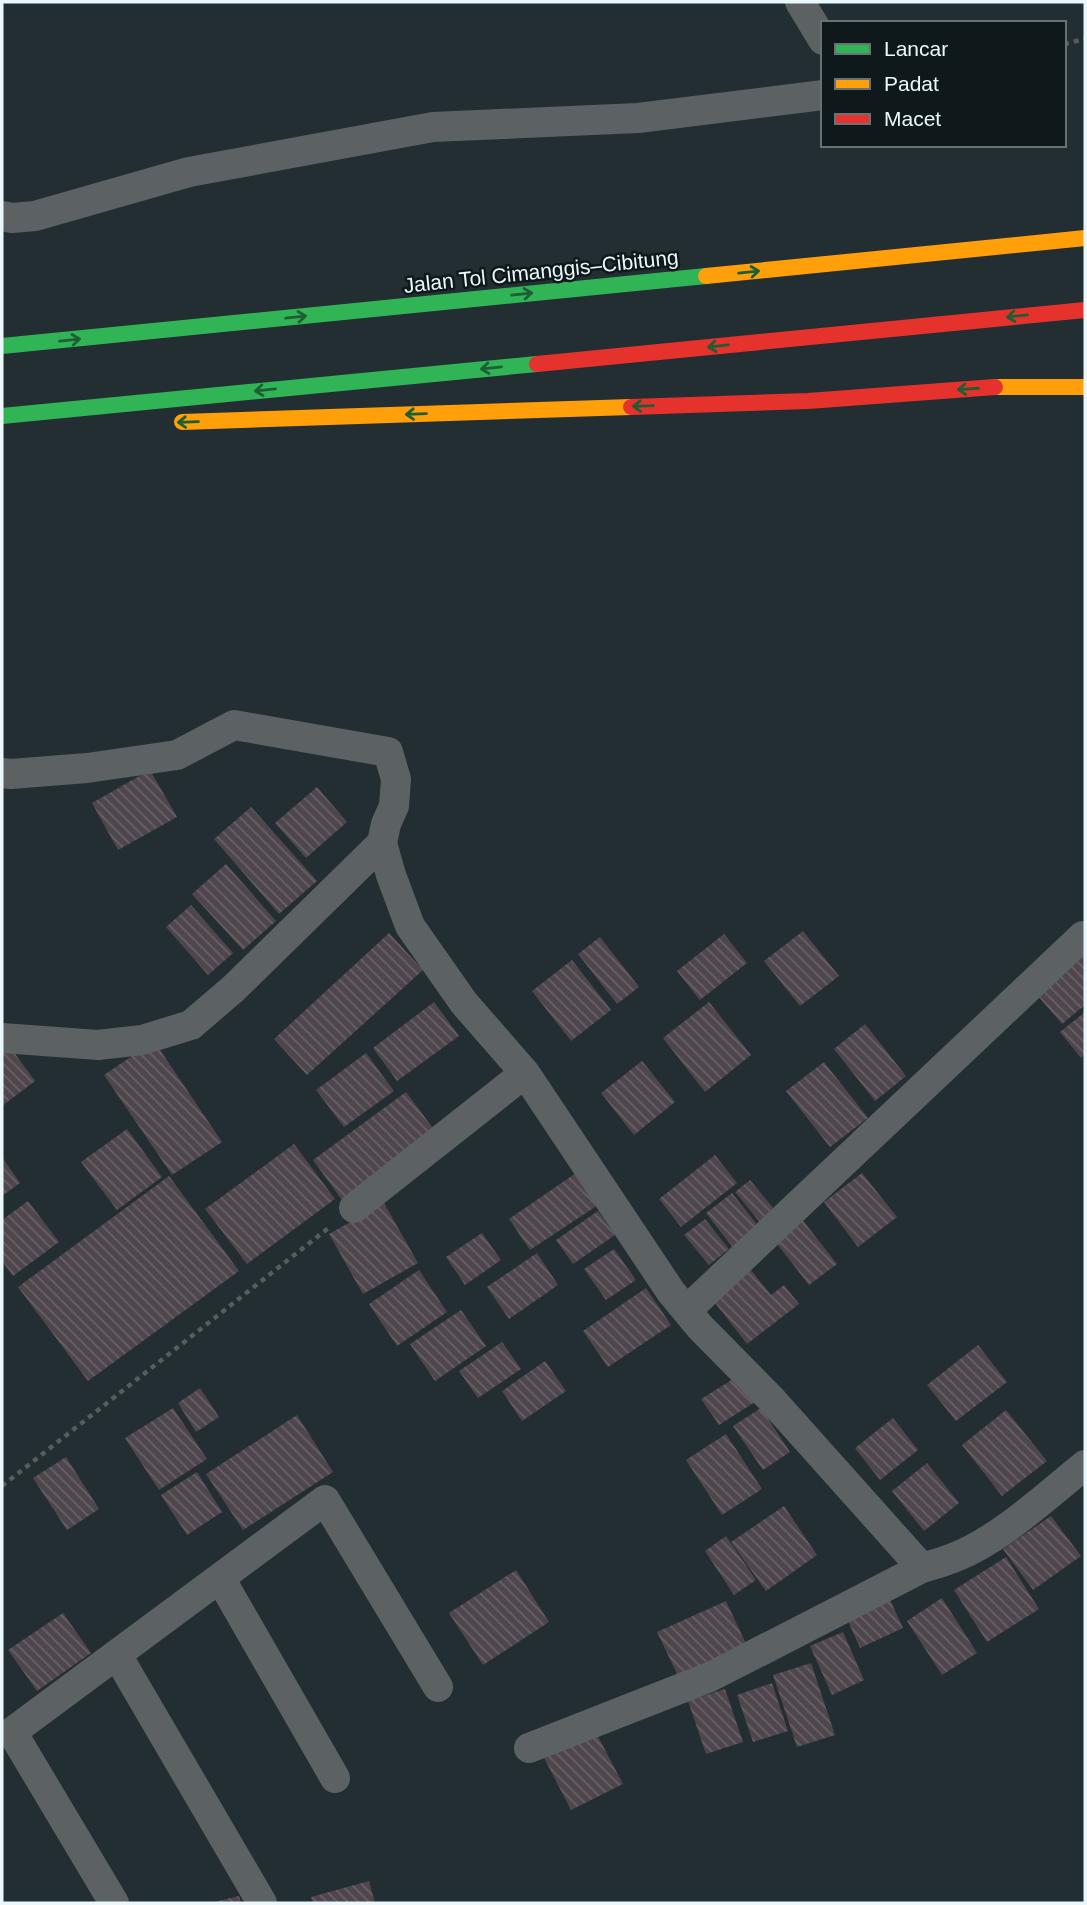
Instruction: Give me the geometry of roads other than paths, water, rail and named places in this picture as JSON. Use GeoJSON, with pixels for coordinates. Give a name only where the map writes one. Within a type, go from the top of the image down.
{"type":"FeatureCollection","features":[{"type":"Feature","properties":{"kind":"highway","name":"Jalan Tol Cimanggis–Cibitung"},"geometry":{"type":"LineString","coordinates":[[2,346],[1085,238]]}},
{"type":"Feature","properties":{"kind":"highway"},"geometry":{"type":"LineString","coordinates":[[2,416],[1085,310]]}},
{"type":"Feature","properties":{"kind":"highway"},"geometry":{"type":"LineString","coordinates":[[169,422],[808,401],[1008,386],[1085,387]]}},
{"type":"Feature","properties":{"kind":"highway"},"geometry":{"type":"LineString","coordinates":[[2,428],[71,426]]}},
{"type":"Feature","properties":{"kind":"street"},"geometry":{"type":"LineString","coordinates":[[800,2],[821,37]]}},
{"type":"Feature","properties":{"kind":"street"},"geometry":{"type":"LineString","coordinates":[[2,216],[35,216],[189,172],[433,127],[638,118],[821,95]]}},
{"type":"Feature","properties":{"kind":"street"},"geometry":{"type":"LineString","coordinates":[[2,773],[87,768],[177,755],[234,725],[388,752],[396,779],[394,806],[382,843],[411,926],[464,1003],[525,1073],[671,1292],[922,1568]]}},
{"type":"Feature","properties":{"kind":"street"},"geometry":{"type":"LineString","coordinates":[[2,1038],[98,1045],[142,1040],[191,1025],[233,989],[382,843]]}},
{"type":"Feature","properties":{"kind":"street"},"geometry":{"type":"LineString","coordinates":[[687,1310],[1083,936]]}},
{"type":"Feature","properties":{"kind":"street"},"geometry":{"type":"LineString","coordinates":[[354,1208],[525,1073]]}},
{"type":"Feature","properties":{"kind":"street"},"geometry":{"type":"LineString","coordinates":[[529,1748],[710,1677],[922,1568],[954,1558],[995,1534],[1085,1465]]}},
{"type":"Feature","properties":{"kind":"street"},"geometry":{"type":"LineString","coordinates":[[103,1899],[12,1732],[325,1500],[438,1687]]}},
{"type":"Feature","properties":{"kind":"street"},"geometry":{"type":"LineString","coordinates":[[220,1578],[335,1777]]}},
{"type":"Feature","properties":{"kind":"street"},"geometry":{"type":"LineString","coordinates":[[117,1655],[262,1903]]}}]}
